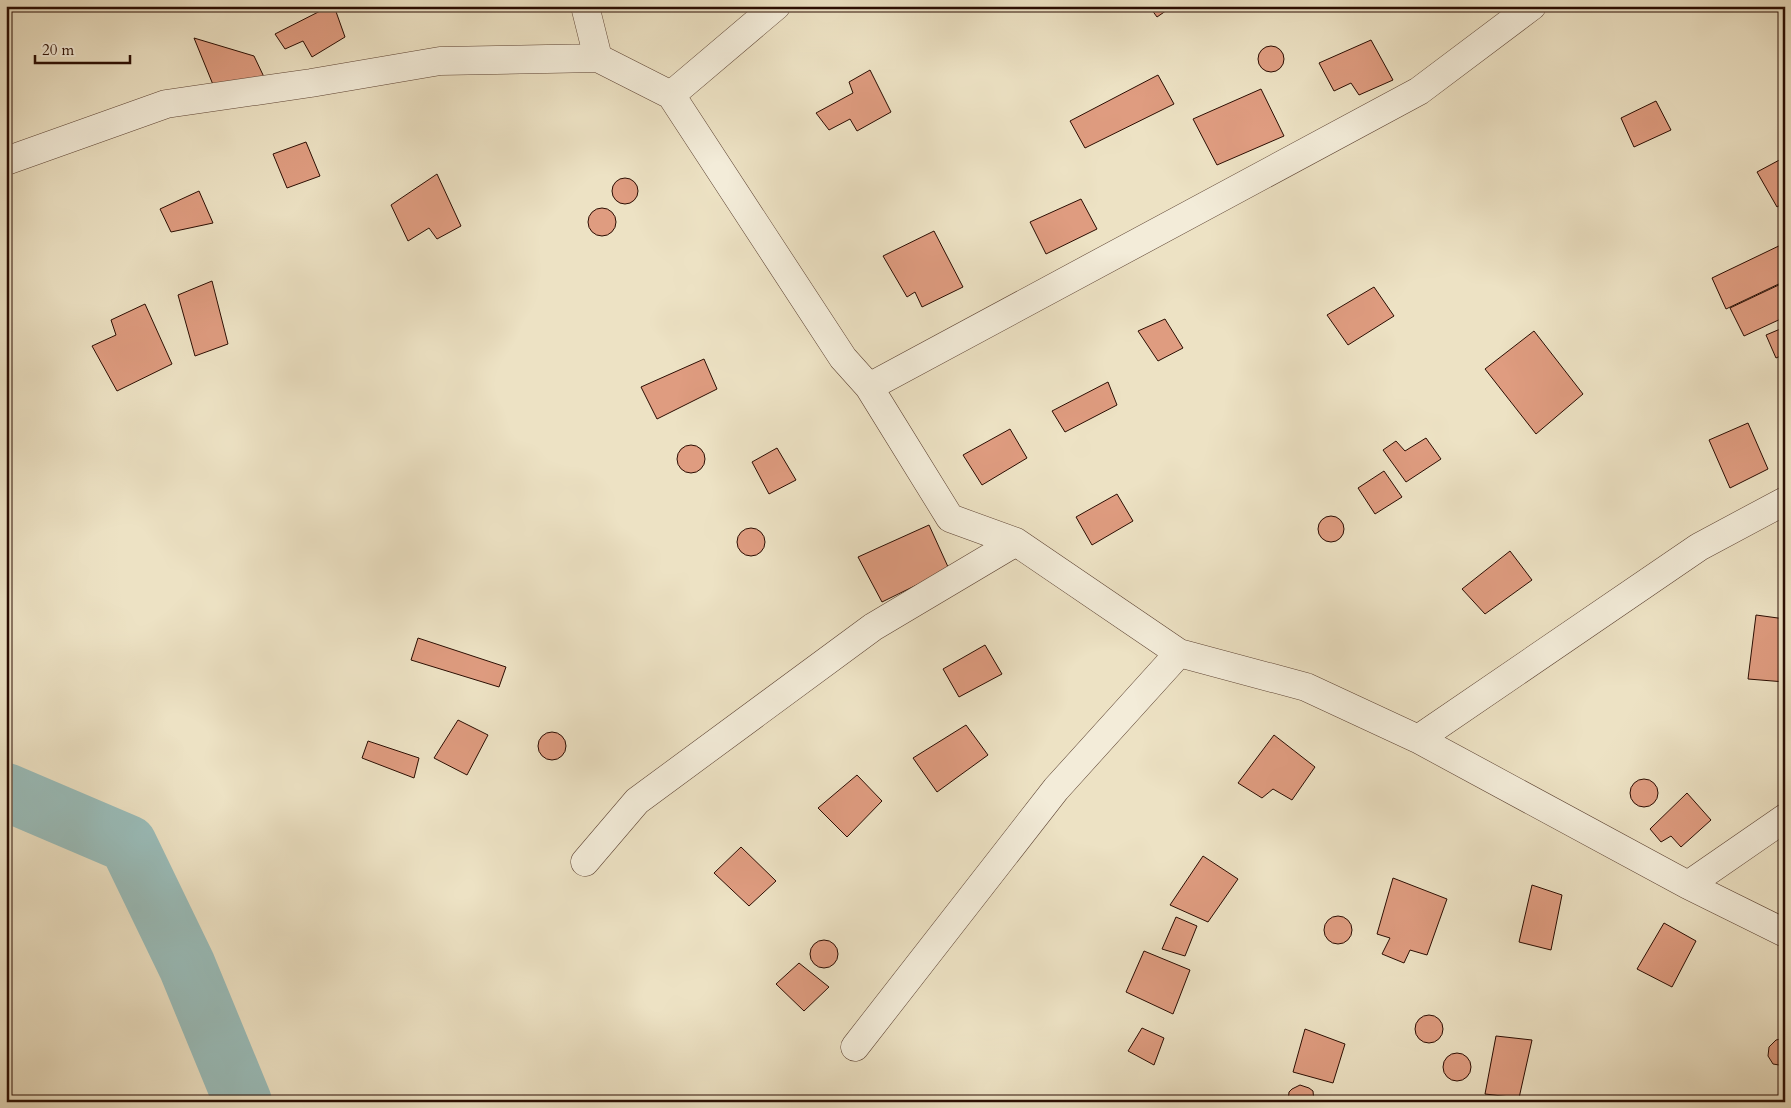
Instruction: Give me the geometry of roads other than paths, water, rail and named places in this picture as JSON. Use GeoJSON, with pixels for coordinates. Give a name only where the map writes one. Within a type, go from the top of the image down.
{"type":"FeatureCollection","features":[{"type":"Feature","properties":{"kind":"street"},"geometry":{"type":"LineString","coordinates":[[585,6],[598,58]]}},
{"type":"Feature","properties":{"kind":"street"},"geometry":{"type":"LineString","coordinates":[[671,95],[776,6]]}},
{"type":"Feature","properties":{"kind":"street"},"geometry":{"type":"LineString","coordinates":[[869,387],[1419,91],[1532,6]]}},
{"type":"Feature","properties":{"kind":"street"},"geometry":{"type":"LineString","coordinates":[[6,161],[166,104],[312,83],[440,61],[598,58],[671,95],[843,358],[869,387],[950,518],[1016,542],[1179,653],[1306,687],[1418,739],[1688,885],[1785,933]]}},
{"type":"Feature","properties":{"kind":"street"},"geometry":{"type":"LineString","coordinates":[[1418,739],[1699,547],[1785,501]]}},
{"type":"Feature","properties":{"kind":"street"},"geometry":{"type":"LineString","coordinates":[[585,862],[638,801],[677,772],[873,627],[1016,542]]}},
{"type":"Feature","properties":{"kind":"street"},"geometry":{"type":"LineString","coordinates":[[855,1047],[1056,789],[1179,653]]}},
{"type":"Feature","properties":{"kind":"street"},"geometry":{"type":"LineString","coordinates":[[1688,885],[1785,818]]}},
{"type":"Feature","properties":{"kind":"waterway"},"geometry":{"type":"LineString","coordinates":[[6,792],[128,844],[187,966],[243,1102]]}}]}
